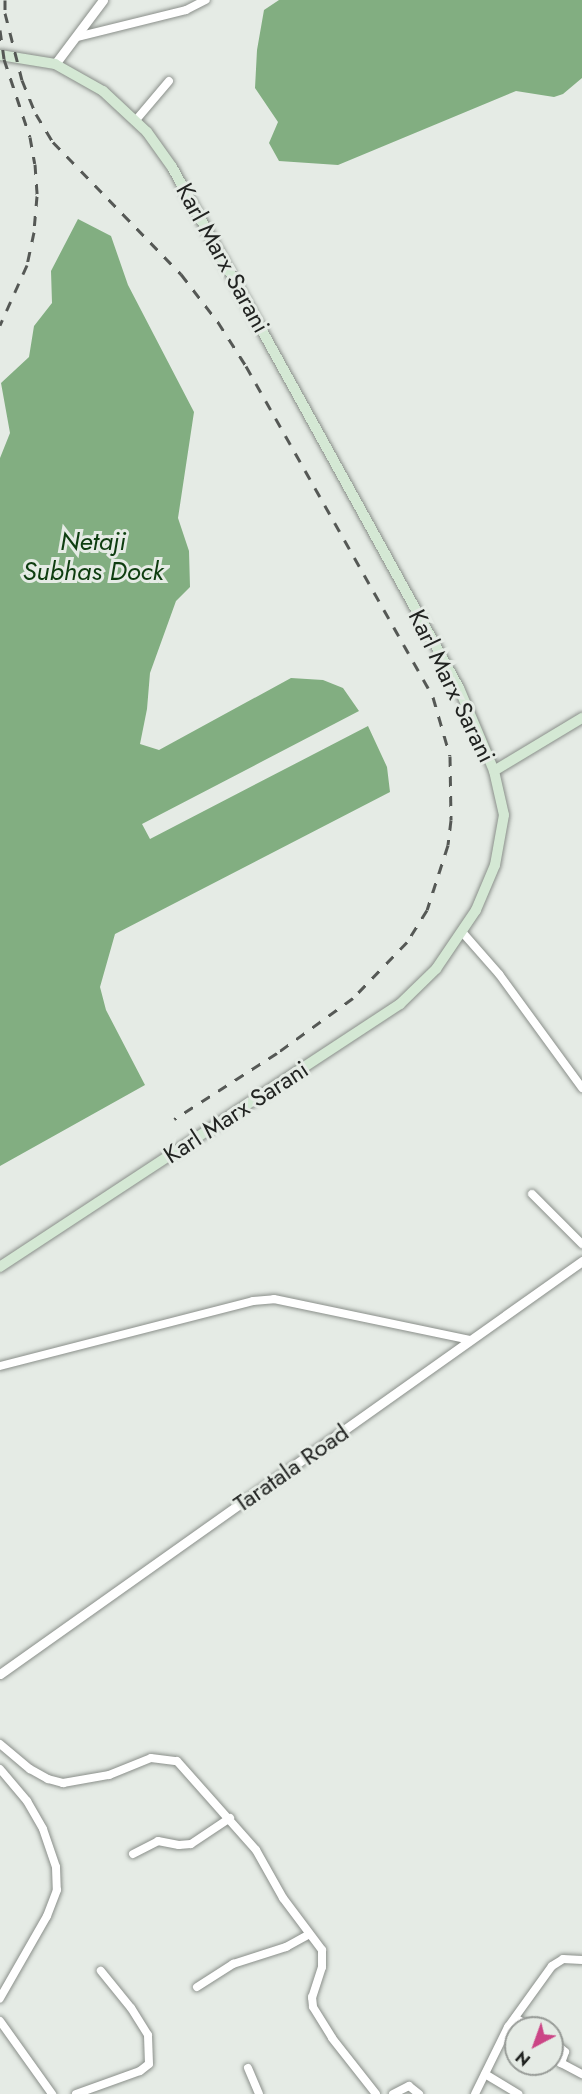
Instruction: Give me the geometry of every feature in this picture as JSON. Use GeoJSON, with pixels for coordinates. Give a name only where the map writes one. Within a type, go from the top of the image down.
{"type":"FeatureCollection","features":[{"type":"Feature","properties":{"kind":"main road","name":"Karl Marx Sarani"},"geometry":{"type":"LineString","coordinates":[[0,54],[56,64],[104,91],[136,120],[172,167],[229,266],[354,502],[459,688],[494,771],[504,815],[500,847],[476,910],[463,933],[421,984],[376,1022],[0,1267]]}},
{"type":"Feature","properties":{"kind":"main road"},"geometry":{"type":"LineString","coordinates":[[567,726],[582,709]]}},
{"type":"Feature","properties":{"kind":"main road"},"geometry":{"type":"LineString","coordinates":[[494,771],[582,718]]}},
{"type":"Feature","properties":{"kind":"street"},"geometry":{"type":"LineString","coordinates":[[56,64],[103,0]]}},
{"type":"Feature","properties":{"kind":"street"},"geometry":{"type":"LineString","coordinates":[[77,37],[186,10],[206,0]]}},
{"type":"Feature","properties":{"kind":"street"},"geometry":{"type":"LineString","coordinates":[[136,120],[169,81]]}},
{"type":"Feature","properties":{"kind":"street"},"geometry":{"type":"LineString","coordinates":[[463,933],[499,975],[582,1088]]}},
{"type":"Feature","properties":{"kind":"street"},"geometry":{"type":"LineString","coordinates":[[532,1194],[582,1244]]}},
{"type":"Feature","properties":{"kind":"street","name":"Taratala Road"},"geometry":{"type":"LineString","coordinates":[[0,1674],[582,1261]]}},
{"type":"Feature","properties":{"kind":"street"},"geometry":{"type":"LineString","coordinates":[[0,1366],[253,1300],[274,1299],[470,1340]]}},
{"type":"Feature","properties":{"kind":"street"},"geometry":{"type":"LineString","coordinates":[[0,1744],[30,1769],[48,1779],[63,1783],[93,1780],[151,1758],[169,1758],[177,1761],[256,1850],[283,1898],[324,1956],[312,1997],[313,2007],[332,2038],[376,2094]]}},
{"type":"Feature","properties":{"kind":"street"},"geometry":{"type":"LineString","coordinates":[[0,1769],[27,1801],[43,1829],[56,1867],[57,1890],[47,1916],[0,1998]]}},
{"type":"Feature","properties":{"kind":"street"},"geometry":{"type":"LineString","coordinates":[[133,1854],[159,1841],[179,1845],[191,1844],[230,1818]]}},
{"type":"Feature","properties":{"kind":"street"},"geometry":{"type":"LineString","coordinates":[[196,1987],[233,1964],[278,1951],[309,1934]]}},
{"type":"Feature","properties":{"kind":"street"},"geometry":{"type":"LineString","coordinates":[[516,2016],[558,1960],[582,1960]]}},
{"type":"Feature","properties":{"kind":"street"},"geometry":{"type":"LineString","coordinates":[[76,2094],[140,2071],[149,2064],[148,2035],[131,2008],[101,1971]]}},
{"type":"Feature","properties":{"kind":"street"},"geometry":{"type":"LineString","coordinates":[[0,2021],[52,2094]]}},
{"type":"Feature","properties":{"kind":"street"},"geometry":{"type":"LineString","coordinates":[[475,2094],[504,2039]]}},
{"type":"Feature","properties":{"kind":"street"},"geometry":{"type":"LineString","coordinates":[[564,2065],[582,2074]]}},
{"type":"Feature","properties":{"kind":"street"},"geometry":{"type":"LineString","coordinates":[[248,2068],[259,2094]]}},
{"type":"Feature","properties":{"kind":"street"},"geometry":{"type":"LineString","coordinates":[[485,2074],[518,2094]]}},
{"type":"Feature","properties":{"kind":"street"},"geometry":{"type":"LineString","coordinates":[[393,2094],[409,2086],[420,2094]]}},
{"type":"Feature","properties":{"kind":"water"},"geometry":{"type":"Polygon","coordinates":[[[279,0],[582,0],[582,78],[563,94],[554,97],[516,91],[338,165],[279,161],[269,143],[278,122],[255,88],[257,50],[264,10],[279,0]]]}},
{"type":"Feature","properties":{"kind":"water","name":"Netaji Subhas Dock"},"geometry":{"type":"Polygon","coordinates":[[[78,219],[111,236],[128,285],[194,412],[178,518],[189,551],[190,587],[176,601],[150,673],[147,709],[140,744],[159,750],[291,678],[323,680],[343,688],[359,711],[142,824],[150,839],[368,726],[387,767],[390,792],[115,934],[100,987],[106,1010],[145,1085],[0,1166],[0,458],[10,433],[1,383],[29,357],[34,326],[52,303],[51,271],[78,219]]]}},
{"type":"Feature","properties":{"kind":"railway"},"geometry":{"type":"LineString","coordinates":[[5,0],[5,13],[22,80],[36,114],[53,142],[181,274],[218,322],[246,366],[433,697],[450,756],[451,820],[448,845],[427,910],[407,942],[353,998],[277,1053],[174,1119]]}},
{"type":"Feature","properties":{"kind":"railway"},"geometry":{"type":"LineString","coordinates":[[0,30],[4,59],[30,137],[37,196],[34,232],[27,265],[0,325]]}}]}
